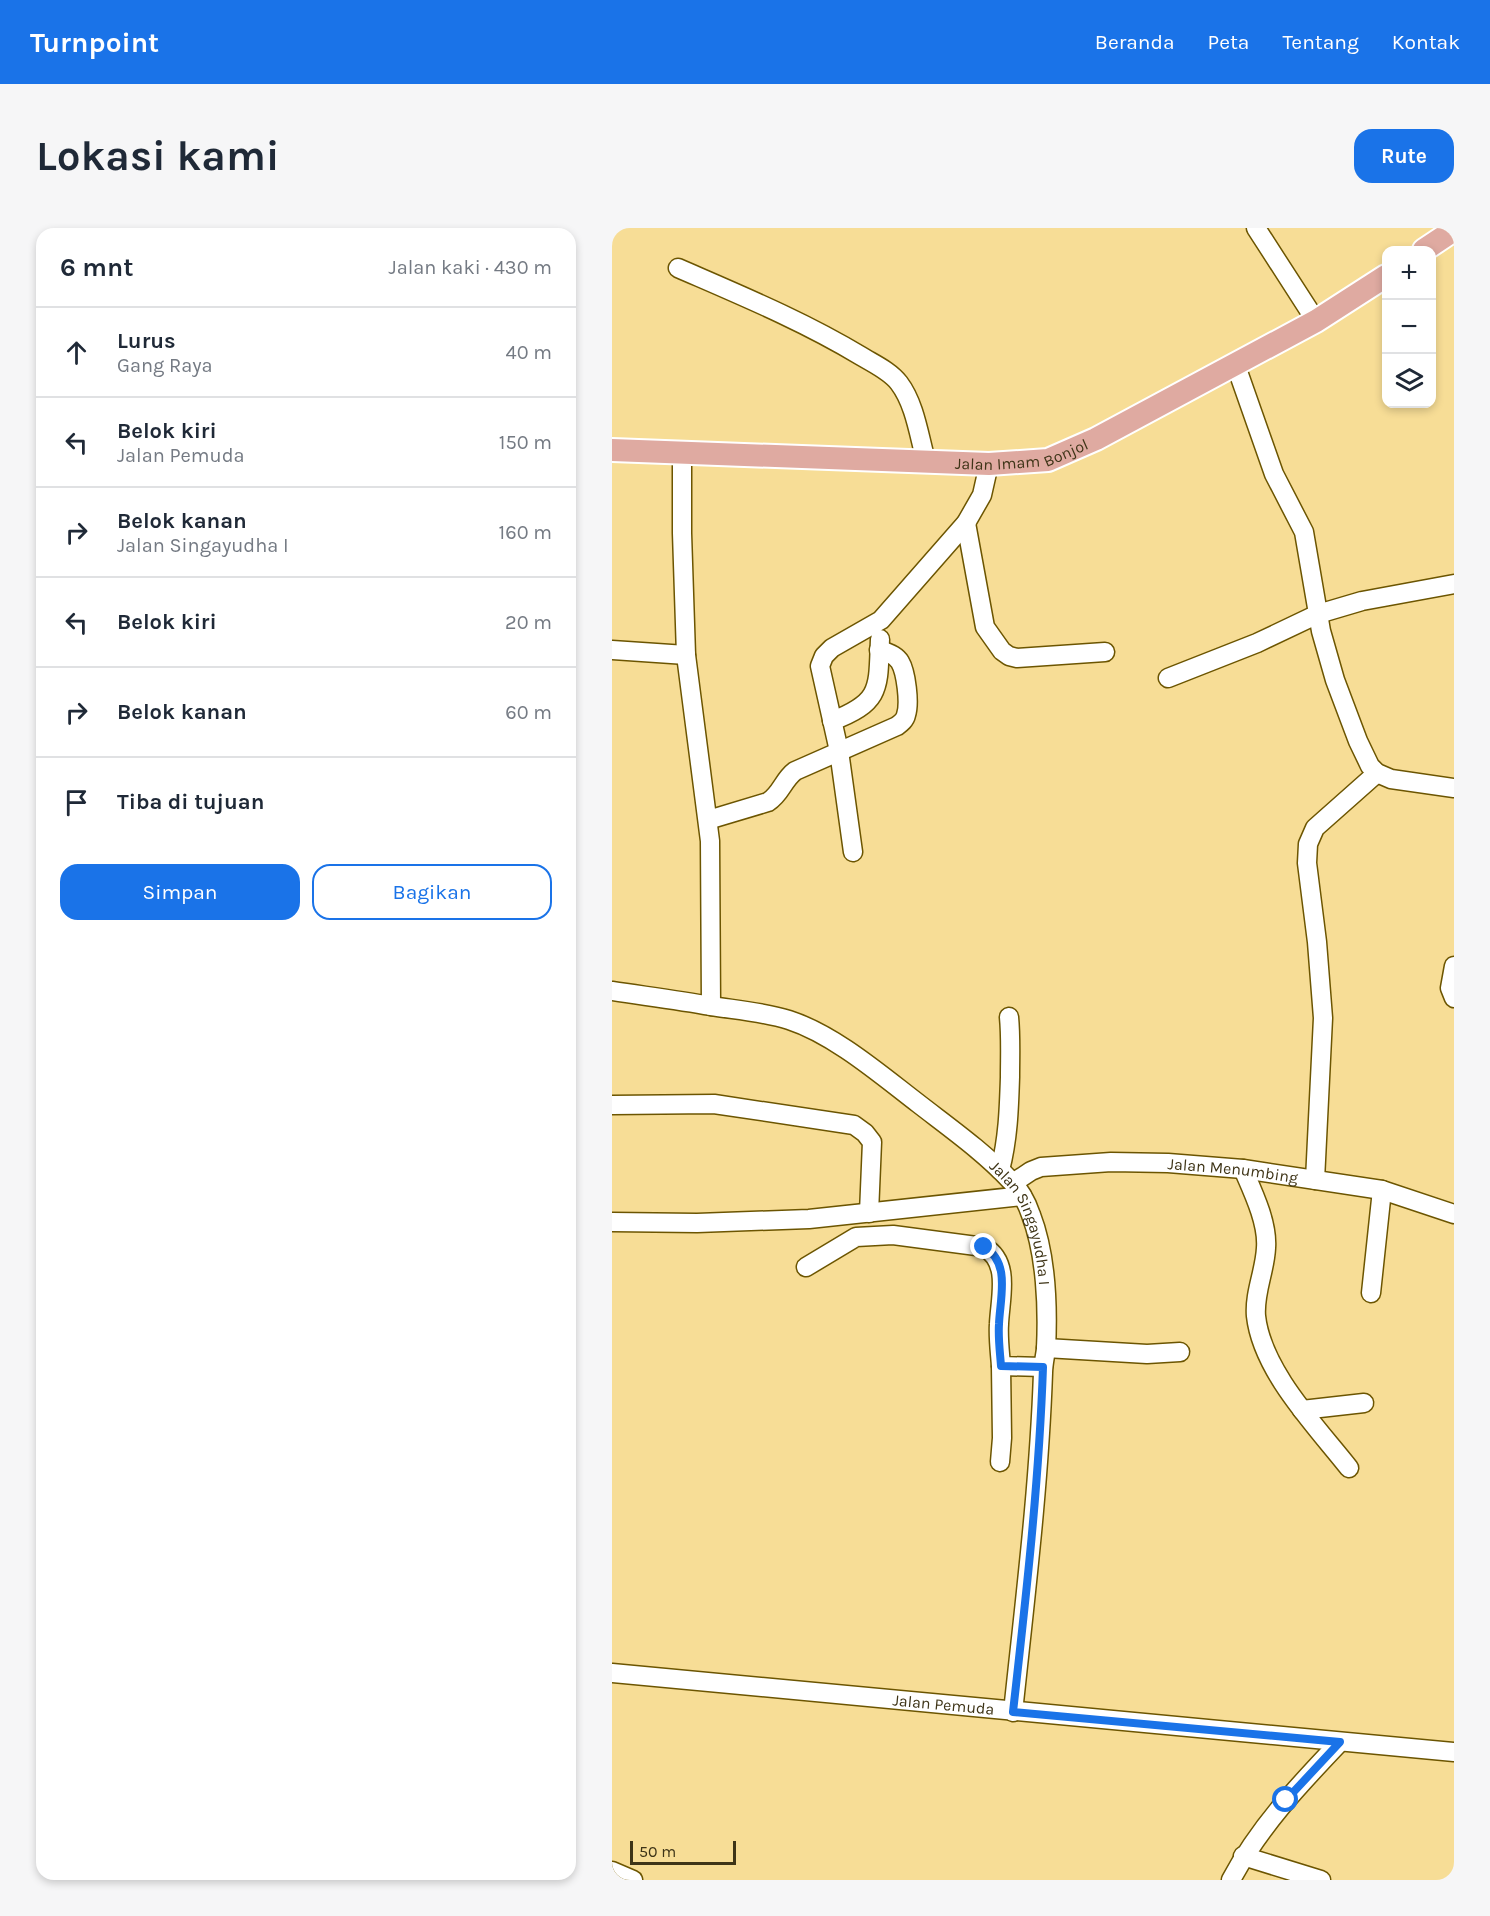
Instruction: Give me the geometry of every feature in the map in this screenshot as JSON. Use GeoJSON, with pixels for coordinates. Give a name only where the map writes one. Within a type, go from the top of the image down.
{"type":"FeatureCollection","features":[{"type":"Feature","properties":{"kind":"main road"},"geometry":{"type":"LineString","coordinates":[[1430,246],[1454,230]]}},
{"type":"Feature","properties":{"kind":"main road","name":"Jalan Imam Bonjol"},"geometry":{"type":"LineString","coordinates":[[612,450],[989,464],[1048,460],[1096,439],[1316,321],[1382,279]]}},
{"type":"Feature","properties":{"kind":"street"},"geometry":{"type":"LineString","coordinates":[[1256,228],[1316,321]]}},
{"type":"Feature","properties":{"kind":"street"},"geometry":{"type":"LineString","coordinates":[[678,268],[765,305],[838,342],[884,370],[897,381],[904,392],[926,461]]}},
{"type":"Feature","properties":{"kind":"street"},"geometry":{"type":"LineString","coordinates":[[1235,363],[1274,474],[1304,532],[1318,614],[1332,670],[1358,741],[1370,766],[1377,773],[1391,779],[1454,788]]}},
{"type":"Feature","properties":{"kind":"street"},"geometry":{"type":"LineString","coordinates":[[682,452],[686,655],[710,841],[711,1006]]}},
{"type":"Feature","properties":{"kind":"street"},"geometry":{"type":"LineString","coordinates":[[853,852],[839,751],[820,671],[824,656],[832,648],[880,620],[966,524],[982,495],[989,464]]}},
{"type":"Feature","properties":{"kind":"street"},"geometry":{"type":"LineString","coordinates":[[966,524],[985,627],[1002,651],[1017,658],[1105,652]]}},
{"type":"Feature","properties":{"kind":"street"},"geometry":{"type":"LineString","coordinates":[[1168,678],[1257,643],[1318,614],[1362,601],[1454,584]]}},
{"type":"Feature","properties":{"kind":"street"},"geometry":{"type":"LineString","coordinates":[[832,720],[849,714],[866,703],[876,690],[879,673],[880,620]]}},
{"type":"Feature","properties":{"kind":"street"},"geometry":{"type":"LineString","coordinates":[[612,650],[686,655]]}},
{"type":"Feature","properties":{"kind":"street"},"geometry":{"type":"LineString","coordinates":[[708,820],[768,802],[775,798],[787,777],[795,771],[897,726],[907,713],[907,689],[900,661],[893,655],[879,650]]}},
{"type":"Feature","properties":{"kind":"street"},"geometry":{"type":"LineString","coordinates":[[1315,1180],[1323,1018],[1317,942],[1307,863],[1308,844],[1315,828],[1377,773]]}},
{"type":"Feature","properties":{"kind":"street"},"geometry":{"type":"LineString","coordinates":[[1454,966],[1450,988],[1454,998]]}},
{"type":"Feature","properties":{"kind":"street","name":"Jalan Singayudha I"},"geometry":{"type":"LineString","coordinates":[[612,991],[763,1013],[815,1031],[902,1091],[961,1136],[1000,1170],[1018,1190],[1031,1214],[1037,1234],[1045,1281],[1046,1348],[1043,1367],[1041,1439],[1013,1712]]}},
{"type":"Feature","properties":{"kind":"street"},"geometry":{"type":"LineString","coordinates":[[1000,1170],[1006,1148],[1009,1103],[1012,1049],[1009,1017]]}},
{"type":"Feature","properties":{"kind":"street"},"geometry":{"type":"LineString","coordinates":[[612,1105],[714,1104],[854,1125],[872,1142],[869,1213]]}},
{"type":"Feature","properties":{"kind":"street","name":"Jalan Menumbing"},"geometry":{"type":"LineString","coordinates":[[1018,1190],[1031,1171],[1068,1164],[1168,1163],[1243,1169],[1382,1190],[1454,1214]]}},
{"type":"Feature","properties":{"kind":"street"},"geometry":{"type":"LineString","coordinates":[[1243,1169],[1263,1220],[1265,1232],[1266,1246],[1256,1299],[1256,1317],[1264,1346],[1275,1370],[1302,1410],[1349,1468]]}},
{"type":"Feature","properties":{"kind":"street"},"geometry":{"type":"LineString","coordinates":[[612,1222],[809,1219],[869,1213],[1018,1190]]}},
{"type":"Feature","properties":{"kind":"street"},"geometry":{"type":"LineString","coordinates":[[1371,1293],[1382,1190]]}},
{"type":"Feature","properties":{"kind":"street"},"geometry":{"type":"LineString","coordinates":[[806,1267],[856,1237],[865,1236],[893,1235],[984,1247],[992,1252],[1000,1266],[1002,1286],[999,1327],[1002,1438],[1000,1462]]}},
{"type":"Feature","properties":{"kind":"street"},"geometry":{"type":"LineString","coordinates":[[1046,1348],[1147,1354],[1180,1352]]}},
{"type":"Feature","properties":{"kind":"street"},"geometry":{"type":"LineString","coordinates":[[1001,1366],[1043,1367]]}},
{"type":"Feature","properties":{"kind":"street"},"geometry":{"type":"LineString","coordinates":[[1302,1410],[1364,1403]]}},
{"type":"Feature","properties":{"kind":"street","name":"Jalan Pemuda"},"geometry":{"type":"LineString","coordinates":[[612,1673],[1454,1752]]}},
{"type":"Feature","properties":{"kind":"street"},"geometry":{"type":"LineString","coordinates":[[1231,1880],[1244,1856],[1286,1800],[1340,1742]]}},
{"type":"Feature","properties":{"kind":"street"},"geometry":{"type":"LineString","coordinates":[[1244,1856],[1321,1880]]}},
{"type":"Feature","properties":{"kind":"street"},"geometry":{"type":"LineString","coordinates":[[612,1871],[633,1880]]}},
{"type":"Feature","properties":{"kind":"route"},"geometry":{"type":"LineString","coordinates":[[984,1247],[992,1252],[1000,1266],[1002,1286],[999,1351],[1001,1366],[1043,1367],[1041,1439],[1013,1712],[1340,1742],[1286,1800]]}}]}
